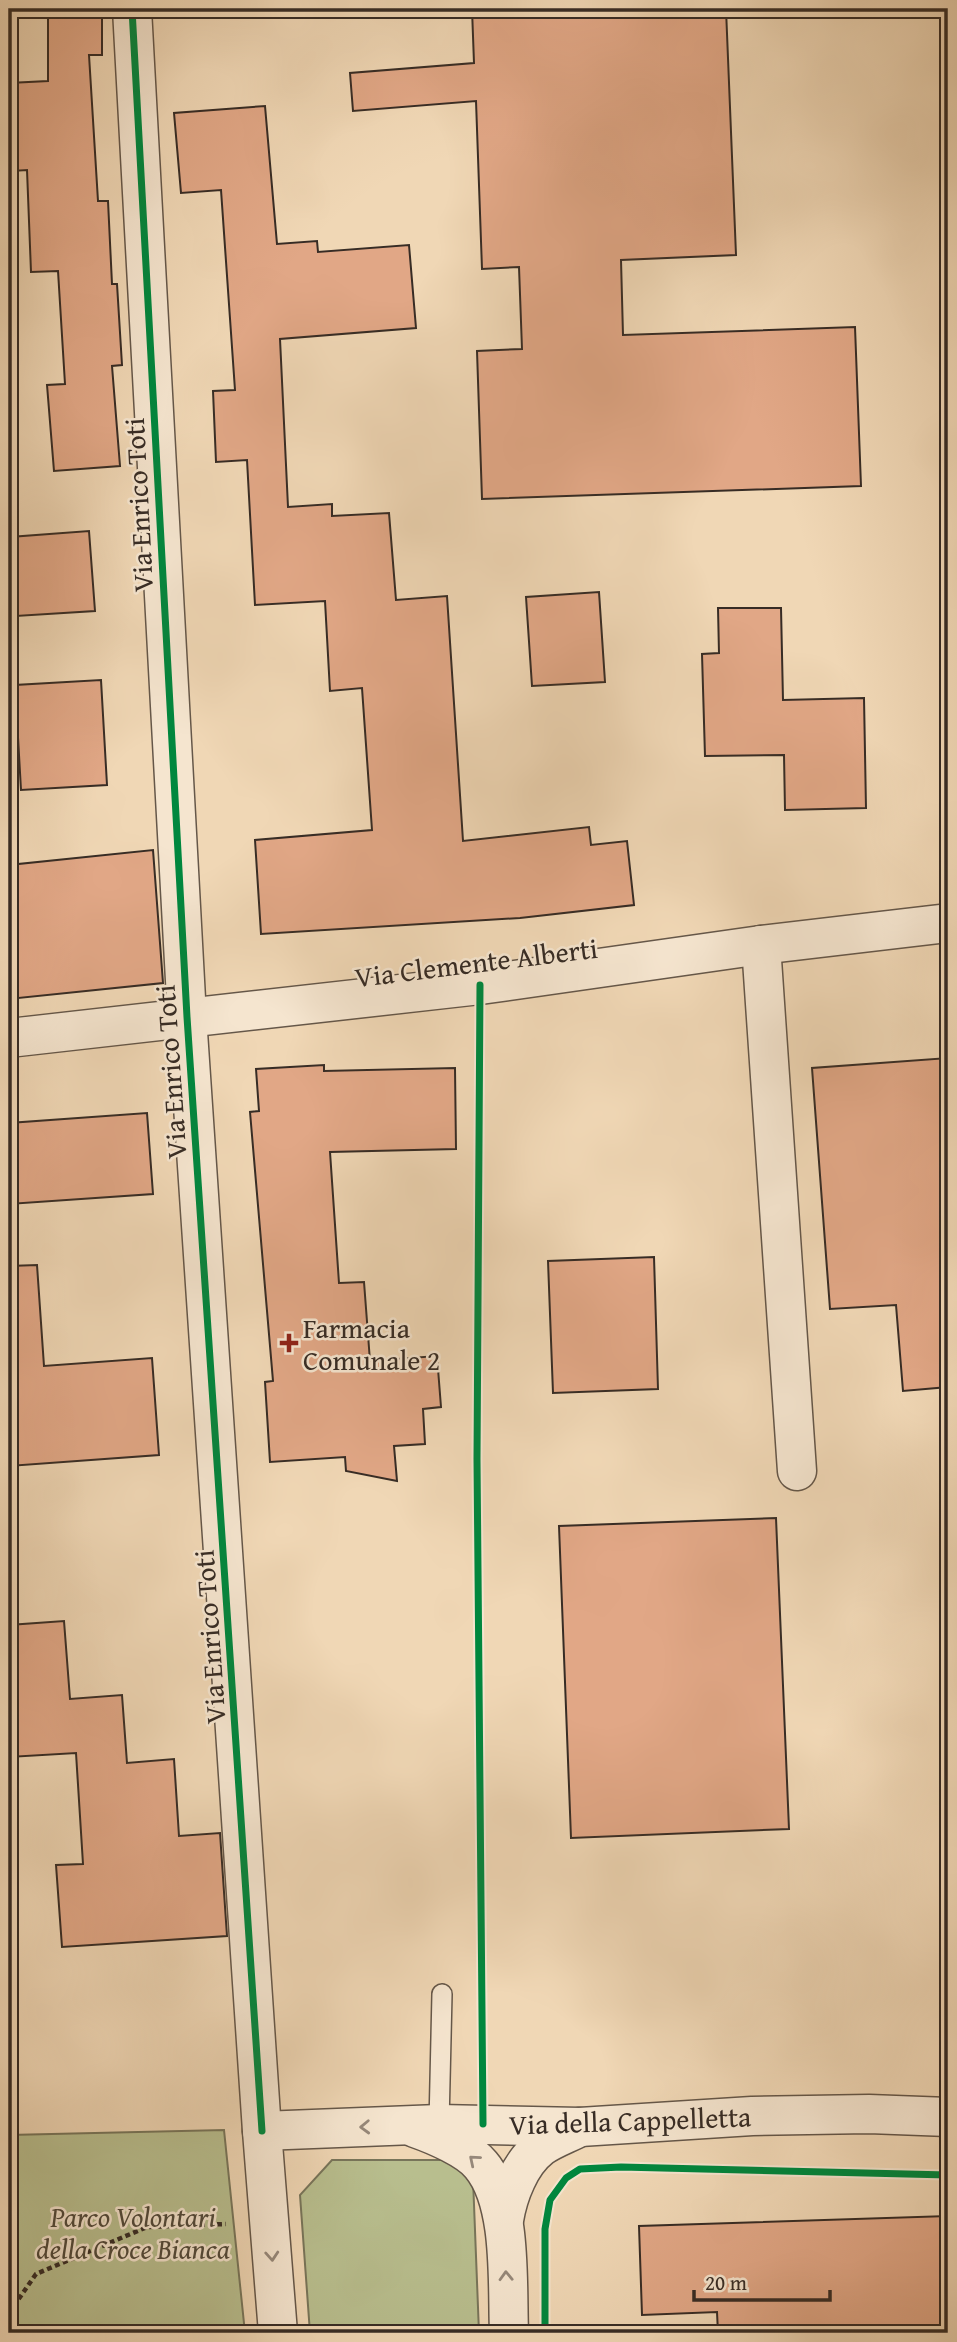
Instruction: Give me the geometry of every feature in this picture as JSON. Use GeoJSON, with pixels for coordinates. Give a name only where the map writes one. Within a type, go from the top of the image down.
{"type":"FeatureCollection","features":[{"type":"Feature","properties":{"kind":"street","name":"Via Enrico Toti"},"geometry":{"type":"LineString","coordinates":[[132,9],[187,1017],[262,2131]]}},
{"type":"Feature","properties":{"kind":"street","name":"Via Clemente Alberti"},"geometry":{"type":"LineString","coordinates":[[9,1038],[480,985],[761,945],[948,923]]}},
{"type":"Feature","properties":{"kind":"street"},"geometry":{"type":"LineString","coordinates":[[761,945],[797,1471]]}},
{"type":"Feature","properties":{"kind":"street","name":"Via della Cappelletta"},"geometry":{"type":"LineString","coordinates":[[262,2131],[424,2125],[580,2127],[752,2116],[869,2114],[948,2117]]}},
{"type":"Feature","properties":{"kind":"street"},"geometry":{"type":"LineString","coordinates":[[424,2125],[480,2163],[499,2198],[504,2220],[509,2333]]}},
{"type":"Feature","properties":{"kind":"street"},"geometry":{"type":"LineString","coordinates":[[504,2220],[507,2202],[528,2159],[541,2146],[580,2127]]}},
{"type":"Feature","properties":{"kind":"street"},"geometry":{"type":"LineString","coordinates":[[262,2131],[278,2333]]}},
{"type":"Feature","properties":{"kind":"lane"},"geometry":{"type":"LineString","coordinates":[[424,2125],[442,1994]]}},
{"type":"Feature","properties":{"kind":"path"},"geometry":{"type":"LineString","coordinates":[[9,2313],[36,2274],[147,2227],[270,2222]]}},
{"type":"Feature","properties":{"kind":"green space","name":"Parco Volontari della Croce Bianca"},"geometry":{"type":"Polygon","coordinates":[[[224,2130],[245,2333],[9,2333],[9,2135],[224,2130]]]}},
{"type":"Feature","properties":{"kind":"green space"},"geometry":{"type":"Polygon","coordinates":[[[332,2160],[452,2160],[473,2179],[479,2333],[310,2333],[300,2195],[332,2160]]]}},
{"type":"Feature","properties":{"kind":"building"},"geometry":{"type":"Polygon","coordinates":[[[48,9],[102,9],[102,55],[89,55],[98,201],[108,201],[112,284],[117,284],[122,365],[112,366],[120,466],[54,471],[47,385],[65,384],[58,271],[31,272],[27,170],[12,171],[9,118],[9,83],[48,81],[48,9]]]}},
{"type":"Feature","properties":{"kind":"building"},"geometry":{"type":"Polygon","coordinates":[[[472,9],[726,9],[736,255],[621,260],[623,335],[855,327],[861,486],[482,499],[477,351],[522,349],[519,267],[482,269],[476,101],[353,111],[350,73],[474,63],[472,9]]]}},
{"type":"Feature","properties":{"kind":"building"},"geometry":{"type":"Polygon","coordinates":[[[265,106],[277,244],[317,241],[318,252],[409,245],[416,328],[280,339],[288,507],[332,504],[332,516],[389,513],[396,600],[447,596],[463,841],[589,827],[591,845],[627,841],[634,905],[520,918],[261,934],[255,840],[372,830],[362,688],[330,691],[325,601],[255,605],[247,460],[216,462],[213,391],[235,390],[221,190],[181,193],[174,113],[265,106]]]}},
{"type":"Feature","properties":{"kind":"building"},"geometry":{"type":"Polygon","coordinates":[[[89,531],[95,611],[16,616],[10,537],[89,531]]]}},
{"type":"Feature","properties":{"kind":"building"},"geometry":{"type":"Polygon","coordinates":[[[599,592],[605,682],[532,686],[526,597],[599,592]]]}},
{"type":"Feature","properties":{"kind":"building"},"geometry":{"type":"Polygon","coordinates":[[[718,608],[781,608],[783,700],[864,698],[866,808],[785,810],[784,755],[705,756],[702,654],[719,653],[718,608]]]}},
{"type":"Feature","properties":{"kind":"building"},"geometry":{"type":"Polygon","coordinates":[[[101,680],[107,785],[21,790],[15,685],[101,680]]]}},
{"type":"Feature","properties":{"kind":"building"},"geometry":{"type":"Polygon","coordinates":[[[153,850],[163,983],[9,999],[9,865],[153,850]]]}},
{"type":"Feature","properties":{"kind":"building"},"geometry":{"type":"Polygon","coordinates":[[[948,1058],[948,1387],[903,1391],[896,1305],[830,1309],[812,1068],[948,1058]]]}},
{"type":"Feature","properties":{"kind":"building"},"geometry":{"type":"Polygon","coordinates":[[[324,1065],[324,1071],[455,1068],[456,1149],[330,1152],[339,1283],[364,1282],[370,1361],[437,1356],[441,1407],[423,1409],[425,1444],[394,1446],[397,1481],[346,1471],[345,1457],[270,1462],[265,1382],[273,1381],[250,1112],[259,1111],[256,1069],[324,1065]]]}},
{"type":"Feature","properties":{"kind":"building"},"geometry":{"type":"Polygon","coordinates":[[[147,1113],[153,1194],[9,1204],[9,1123],[147,1113]]]}},
{"type":"Feature","properties":{"kind":"building"},"geometry":{"type":"Polygon","coordinates":[[[654,1257],[658,1389],[553,1393],[548,1261],[654,1257]]]}},
{"type":"Feature","properties":{"kind":"building"},"geometry":{"type":"Polygon","coordinates":[[[37,1265],[44,1366],[152,1358],[159,1455],[9,1466],[9,1266],[37,1265]]]}},
{"type":"Feature","properties":{"kind":"building"},"geometry":{"type":"Polygon","coordinates":[[[776,1518],[789,1829],[571,1838],[559,1526],[776,1518]]]}},
{"type":"Feature","properties":{"kind":"building"},"geometry":{"type":"Polygon","coordinates":[[[64,1621],[70,1699],[122,1695],[127,1763],[174,1759],[179,1836],[220,1833],[227,1936],[62,1947],[56,1865],[83,1864],[76,1753],[9,1757],[9,1625],[64,1621]]]}},
{"type":"Feature","properties":{"kind":"building"},"geometry":{"type":"Polygon","coordinates":[[[948,2216],[948,2333],[718,2333],[717,2312],[642,2315],[639,2226],[948,2216]]]}},
{"type":"Feature","properties":{"kind":"cycle path"},"geometry":{"type":"LineString","coordinates":[[132,9],[187,1017],[262,2131]]}},
{"type":"Feature","properties":{"kind":"cycle path"},"geometry":{"type":"LineString","coordinates":[[480,985],[477,1459],[483,2124]]}},
{"type":"Feature","properties":{"kind":"cycle path"},"geometry":{"type":"LineString","coordinates":[[545,2333],[545,2229],[550,2200],[566,2178],[580,2169],[621,2167],[948,2175]]}},
{"type":"Feature","properties":{"kind":"place","name":"Farmacia Comunale 2"},"geometry":{"type":"Point","coordinates":[289,1343]}}]}
